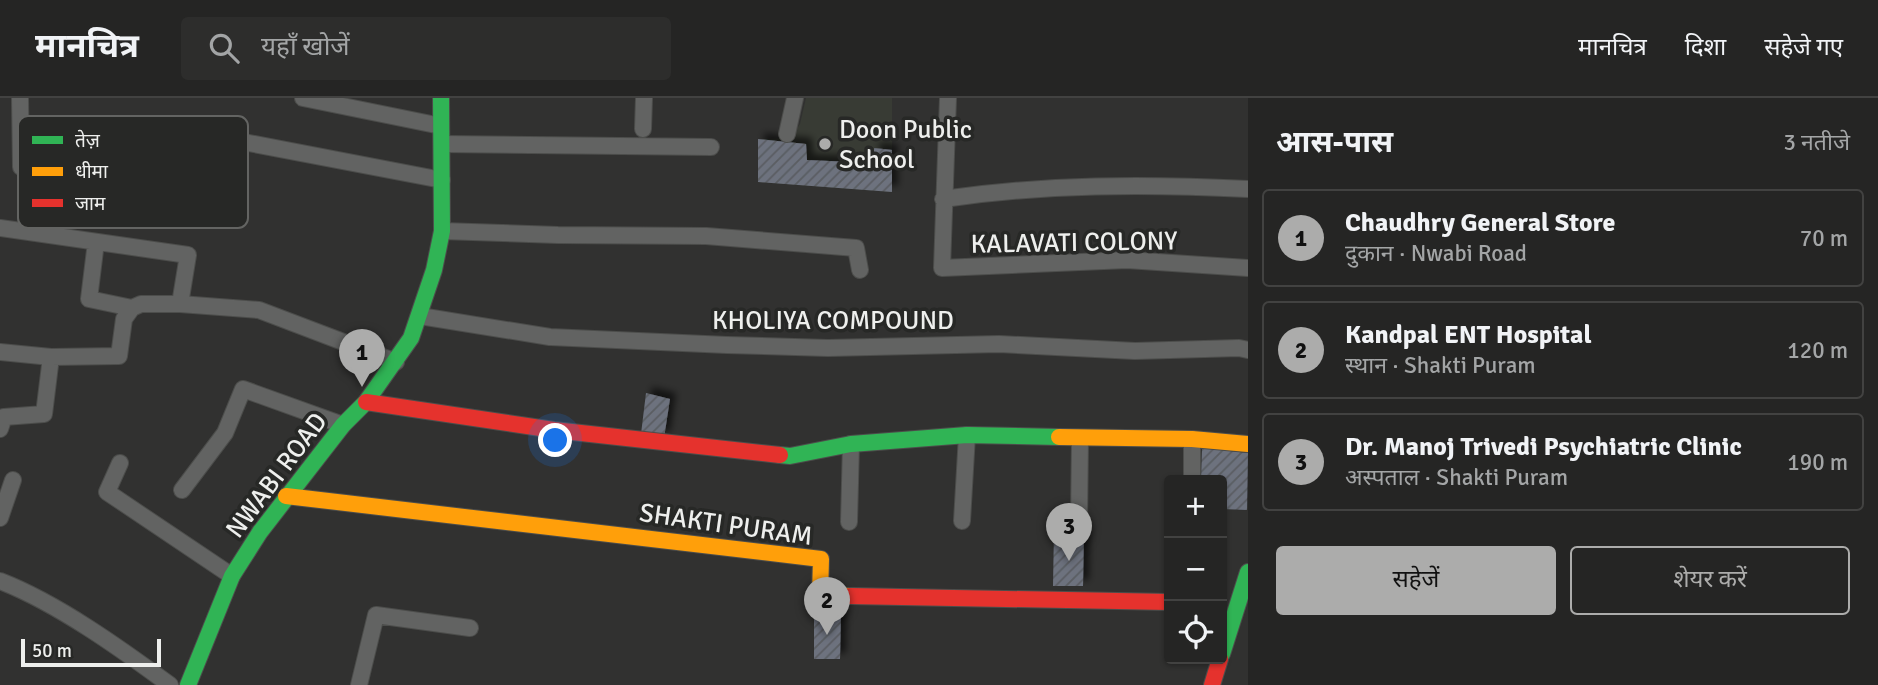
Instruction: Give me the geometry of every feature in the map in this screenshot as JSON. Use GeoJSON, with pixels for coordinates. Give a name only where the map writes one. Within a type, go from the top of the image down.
{"type":"FeatureCollection","features":[{"type":"Feature","properties":{"kind":"street"},"geometry":{"type":"LineString","coordinates":[[20,98],[21,116]]}},
{"type":"Feature","properties":{"kind":"street"},"geometry":{"type":"LineString","coordinates":[[303,98],[441,126]]}},
{"type":"Feature","properties":{"kind":"street","name":"NWABI ROAD"},"geometry":{"type":"LineString","coordinates":[[188,685],[232,576],[286,496],[343,425],[366,402],[411,338],[420,316],[442,231],[441,98]]}},
{"type":"Feature","properties":{"kind":"street"},"geometry":{"type":"LineString","coordinates":[[643,129],[644,98]]}},
{"type":"Feature","properties":{"kind":"street"},"geometry":{"type":"LineString","coordinates":[[787,134],[795,98]]}},
{"type":"Feature","properties":{"kind":"street"},"geometry":{"type":"LineString","coordinates":[[948,98],[943,199],[998,191],[1118,185],[1248,189]]}},
{"type":"Feature","properties":{"kind":"street"},"geometry":{"type":"LineString","coordinates":[[248,143],[442,180]]}},
{"type":"Feature","properties":{"kind":"street"},"geometry":{"type":"LineString","coordinates":[[442,144],[711,147]]}},
{"type":"Feature","properties":{"kind":"street","name":"KALAVATI COLONY"},"geometry":{"type":"LineString","coordinates":[[943,199],[943,268],[1127,260],[1248,268]]}},
{"type":"Feature","properties":{"kind":"street"},"geometry":{"type":"LineString","coordinates":[[0,228],[188,255],[180,303]]}},
{"type":"Feature","properties":{"kind":"street"},"geometry":{"type":"LineString","coordinates":[[442,231],[706,236],[856,248],[860,270]]}},
{"type":"Feature","properties":{"kind":"street"},"geometry":{"type":"LineString","coordinates":[[96,242],[89,299],[132,308]]}},
{"type":"Feature","properties":{"kind":"street"},"geometry":{"type":"LineString","coordinates":[[0,352],[51,357],[119,356],[124,319],[132,308],[141,304],[180,303],[259,310],[396,362]]}},
{"type":"Feature","properties":{"kind":"street","name":"KHOLIYA COMPOUND"},"geometry":{"type":"LineString","coordinates":[[420,316],[550,337],[727,345],[828,348],[999,344],[1135,351],[1248,350]]}},
{"type":"Feature","properties":{"kind":"street"},"geometry":{"type":"LineString","coordinates":[[0,429],[4,417],[44,414],[51,357]]}},
{"type":"Feature","properties":{"kind":"street"},"geometry":{"type":"LineString","coordinates":[[182,490],[225,433],[243,389],[343,425]]}},
{"type":"Feature","properties":{"kind":"street"},"geometry":{"type":"LineString","coordinates":[[366,402],[554,430],[790,456],[851,444],[967,435],[1192,439],[1248,444]]}},
{"type":"Feature","properties":{"kind":"street"},"geometry":{"type":"LineString","coordinates":[[962,521],[967,435]]}},
{"type":"Feature","properties":{"kind":"street"},"geometry":{"type":"LineString","coordinates":[[1079,523],[1080,438]]}},
{"type":"Feature","properties":{"kind":"street"},"geometry":{"type":"LineString","coordinates":[[1192,439],[1192,475]]}},
{"type":"Feature","properties":{"kind":"street"},"geometry":{"type":"LineString","coordinates":[[849,523],[851,444]]}},
{"type":"Feature","properties":{"kind":"street"},"geometry":{"type":"LineString","coordinates":[[120,463],[107,492],[232,576]]}},
{"type":"Feature","properties":{"kind":"street"},"geometry":{"type":"LineString","coordinates":[[0,518],[13,480]]}},
{"type":"Feature","properties":{"kind":"street","name":"SHAKTI PURAM"},"geometry":{"type":"LineString","coordinates":[[286,496],[821,559],[820,595],[1164,602]]}},
{"type":"Feature","properties":{"kind":"street"},"geometry":{"type":"LineString","coordinates":[[1227,622],[1230,604],[1248,572]]}},
{"type":"Feature","properties":{"kind":"street"},"geometry":{"type":"LineString","coordinates":[[0,581],[26,591],[130,655],[170,685]]}},
{"type":"Feature","properties":{"kind":"street"},"geometry":{"type":"LineString","coordinates":[[359,685],[376,615],[470,628]]}},
{"type":"Feature","properties":{"kind":"street"},"geometry":{"type":"LineString","coordinates":[[1218,684],[1220,664]]}},
{"type":"Feature","properties":{"kind":"shaded area","name":"Doon Public School"},"geometry":{"type":"Polygon","coordinates":[[[806,98],[892,98],[892,192],[758,182],[758,139],[790,138],[800,124],[806,98]]]}},
{"type":"Feature","properties":{"kind":"building"},"geometry":{"type":"Polygon","coordinates":[[[758,139],[806,144],[807,160],[873,163],[874,148],[892,150],[892,192],[758,182],[758,139]]]}},
{"type":"Feature","properties":{"kind":"building"},"geometry":{"type":"Polygon","coordinates":[[[646,393],[670,399],[664,438],[641,434],[646,393]]]}},
{"type":"Feature","properties":{"kind":"building"},"geometry":{"type":"Polygon","coordinates":[[[1202,448],[1248,453],[1247,510],[1227,509],[1227,475],[1201,475],[1202,448]]]}},
{"type":"Feature","properties":{"kind":"building"},"geometry":{"type":"Polygon","coordinates":[[[1054,529],[1084,530],[1083,586],[1053,586],[1054,529]]]}},
{"type":"Feature","properties":{"kind":"building"},"geometry":{"type":"Polygon","coordinates":[[[814,612],[841,612],[840,659],[814,659],[814,612]]]}},
{"type":"Feature","properties":{"kind":"traffic: fast"},"geometry":{"type":"LineString","coordinates":[[188,685],[232,576],[260,532],[343,425],[366,402],[411,338],[434,270],[442,231],[441,98]]}},
{"type":"Feature","properties":{"kind":"traffic: fast"},"geometry":{"type":"LineString","coordinates":[[780,455],[790,456],[851,444],[967,435],[1059,437]]}},
{"type":"Feature","properties":{"kind":"traffic: fast"},"geometry":{"type":"LineString","coordinates":[[1227,638],[1248,572]]}},
{"type":"Feature","properties":{"kind":"traffic: slow"},"geometry":{"type":"LineString","coordinates":[[1059,437],[1192,439],[1248,444]]}},
{"type":"Feature","properties":{"kind":"traffic: slow"},"geometry":{"type":"LineString","coordinates":[[286,496],[821,559],[820,595],[850,596]]}},
{"type":"Feature","properties":{"kind":"traffic: jam"},"geometry":{"type":"LineString","coordinates":[[366,402],[554,430],[780,455]]}},
{"type":"Feature","properties":{"kind":"traffic: jam"},"geometry":{"type":"LineString","coordinates":[[850,596],[1164,602]]}},
{"type":"Feature","properties":{"kind":"traffic: jam"},"geometry":{"type":"LineString","coordinates":[[1212,685],[1218,664]]}},
{"type":"Feature","properties":{"kind":"place","name":"Doon Public School"},"geometry":{"type":"Point","coordinates":[825,144]}},
{"type":"Feature","properties":{"kind":"place","name":"Chaudhry General Store"},"geometry":{"type":"Point","coordinates":[362,387]}},
{"type":"Feature","properties":{"kind":"place","name":"Dr. Manoj Trivedi Psychiatric Clinic"},"geometry":{"type":"Point","coordinates":[1069,561]}},
{"type":"Feature","properties":{"kind":"place","name":"Kandpal ENT Hospital"},"geometry":{"type":"Point","coordinates":[827,635]}}]}
